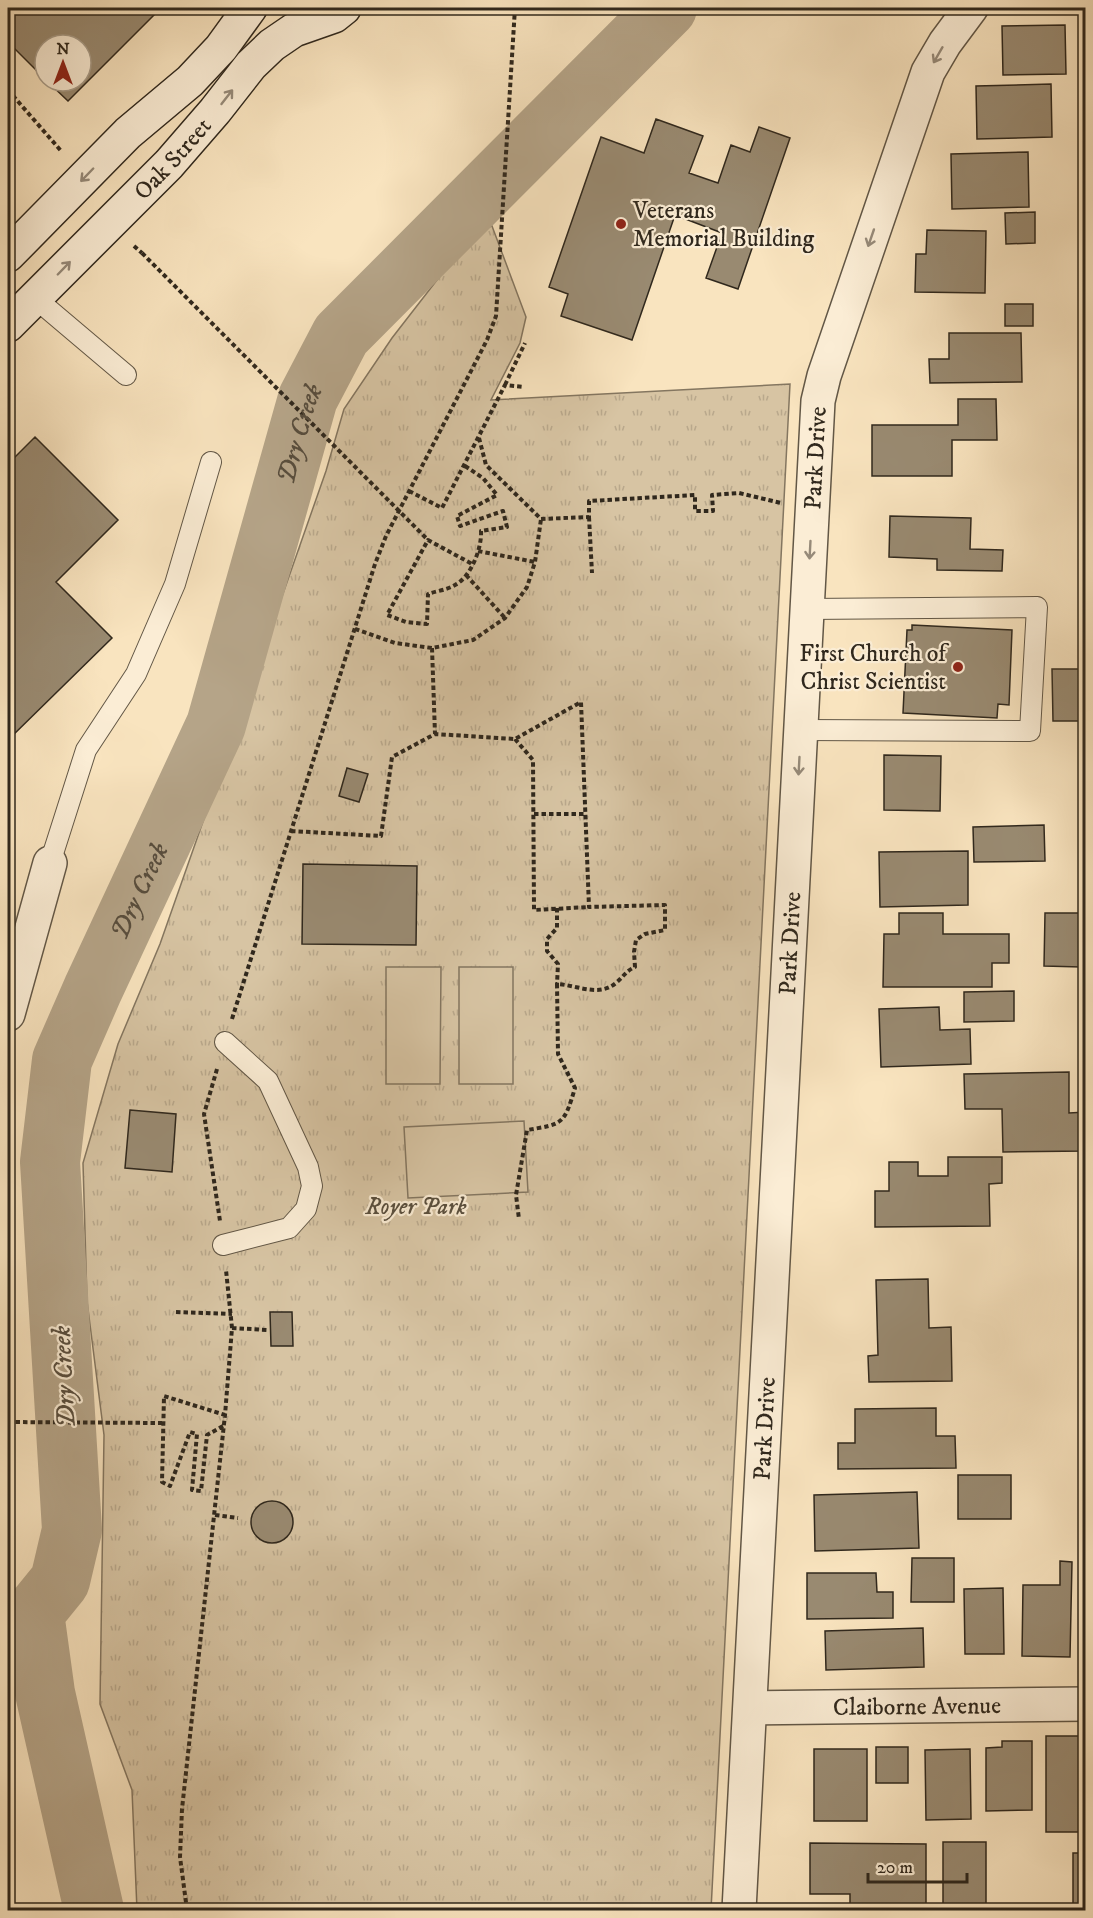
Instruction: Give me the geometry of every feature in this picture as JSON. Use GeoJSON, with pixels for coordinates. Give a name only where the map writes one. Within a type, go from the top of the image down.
{"type":"FeatureCollection","features":[{"type":"Feature","properties":{"kind":"street","name":"Oak Street"},"geometry":{"type":"LineString","coordinates":[[8,255],[128,133],[190,81],[221,48],[250,8]]}},
{"type":"Feature","properties":{"kind":"street","name":"Oak Street"},"geometry":{"type":"LineString","coordinates":[[8,325],[111,219],[169,164],[251,65],[272,45],[294,30],[334,16],[344,8]]}},
{"type":"Feature","properties":{"kind":"street","name":"Park Drive"},"geometry":{"type":"LineString","coordinates":[[739,1911],[818,401],[824,376],[928,72],[945,43],[971,8]]}},
{"type":"Feature","properties":{"kind":"street"},"geometry":{"type":"LineString","coordinates":[[8,1014],[50,863]]}},
{"type":"Feature","properties":{"kind":"street","name":"Claiborne Avenue"},"geometry":{"type":"LineString","coordinates":[[751,1708],[1086,1704]]}},
{"type":"Feature","properties":{"kind":"lane"},"geometry":{"type":"LineString","coordinates":[[35,298],[126,375]]}},
{"type":"Feature","properties":{"kind":"lane"},"geometry":{"type":"LineString","coordinates":[[50,863],[86,750],[136,674],[175,584],[211,462]]}},
{"type":"Feature","properties":{"kind":"lane"},"geometry":{"type":"LineString","coordinates":[[801,730],[1030,731],[1037,607],[807,609]]}},
{"type":"Feature","properties":{"kind":"lane"},"geometry":{"type":"LineString","coordinates":[[223,1245],[289,1228],[306,1209],[312,1186],[308,1167],[268,1081],[225,1042]]}},
{"type":"Feature","properties":{"kind":"path"},"geometry":{"type":"LineString","coordinates":[[498,293],[514,8]]}},
{"type":"Feature","properties":{"kind":"path"},"geometry":{"type":"LineString","coordinates":[[8,90],[68,160]]}},
{"type":"Feature","properties":{"kind":"path"},"geometry":{"type":"LineString","coordinates":[[142,253],[428,540],[474,565]]}},
{"type":"Feature","properties":{"kind":"path"},"geometry":{"type":"LineString","coordinates":[[409,491],[442,508],[525,343]]}},
{"type":"Feature","properties":{"kind":"path"},"geometry":{"type":"LineString","coordinates":[[505,385],[524,387]]}},
{"type":"Feature","properties":{"kind":"path"},"geometry":{"type":"LineString","coordinates":[[479,438],[486,465],[541,519],[589,517]]}},
{"type":"Feature","properties":{"kind":"path"},"geometry":{"type":"LineString","coordinates":[[428,540],[387,615],[406,622],[427,624],[428,594],[457,585],[466,575],[474,565],[482,540],[482,531],[507,527],[503,511],[460,526],[457,516],[497,495],[483,478],[465,466]]}},
{"type":"Feature","properties":{"kind":"path"},"geometry":{"type":"LineString","coordinates":[[592,573],[589,501],[695,495],[695,511],[713,511],[712,495],[739,493],[783,504]]}},
{"type":"Feature","properties":{"kind":"path"},"geometry":{"type":"LineString","coordinates":[[355,629],[395,643],[432,648],[473,640],[505,618],[527,587],[535,562],[541,519]]}},
{"type":"Feature","properties":{"kind":"path"},"geometry":{"type":"LineString","coordinates":[[478,551],[535,562]]}},
{"type":"Feature","properties":{"kind":"path"},"geometry":{"type":"LineString","coordinates":[[466,575],[505,618]]}},
{"type":"Feature","properties":{"kind":"path"},"geometry":{"type":"LineString","coordinates":[[432,648],[435,734]]}},
{"type":"Feature","properties":{"kind":"path"},"geometry":{"type":"LineString","coordinates":[[291,831],[381,837],[392,757],[435,734],[515,739],[581,702],[589,907]]}},
{"type":"Feature","properties":{"kind":"path"},"geometry":{"type":"LineString","coordinates":[[515,739],[533,760],[534,910],[665,905],[665,930],[645,934],[636,940],[635,967],[626,972],[616,984],[599,991],[557,984]]}},
{"type":"Feature","properties":{"kind":"path"},"geometry":{"type":"LineString","coordinates":[[534,814],[585,814]]}},
{"type":"Feature","properties":{"kind":"path"},"geometry":{"type":"LineString","coordinates":[[519,1219],[516,1195],[527,1130],[553,1126],[567,1116],[575,1088],[558,1054],[558,964],[547,951],[547,939],[557,928],[557,908]]}},
{"type":"Feature","properties":{"kind":"path"},"geometry":{"type":"LineString","coordinates":[[176,1312],[231,1314]]}},
{"type":"Feature","properties":{"kind":"path"},"geometry":{"type":"LineString","coordinates":[[232,1328],[267,1330]]}},
{"type":"Feature","properties":{"kind":"path"},"geometry":{"type":"LineString","coordinates":[[223,1426],[207,1435],[201,1491],[192,1490],[197,1434],[190,1432],[170,1486],[162,1482],[164,1396],[225,1415]]}},
{"type":"Feature","properties":{"kind":"path"},"geometry":{"type":"LineString","coordinates":[[8,1422],[162,1423]]}},
{"type":"Feature","properties":{"kind":"path"},"geometry":{"type":"LineString","coordinates":[[215,1515],[238,1518]]}},
{"type":"Feature","properties":{"kind":"green space","name":"Royer Park"},"geometry":{"type":"Polygon","coordinates":[[[492,226],[526,317],[520,343],[491,400],[790,384],[711,1910],[137,1910],[132,1790],[100,1704],[104,1435],[87,1301],[83,1163],[118,1044],[160,944],[326,471],[344,409],[392,338],[475,231],[492,226]]]}},
{"type":"Feature","properties":{"kind":"green space"},"geometry":{"type":"Polygon","coordinates":[[[386,967],[441,967],[440,1084],[386,1084],[386,967]]]}},
{"type":"Feature","properties":{"kind":"green space"},"geometry":{"type":"Polygon","coordinates":[[[459,967],[513,967],[513,1084],[459,1084],[459,967]]]}},
{"type":"Feature","properties":{"kind":"green space"},"geometry":{"type":"Polygon","coordinates":[[[524,1121],[528,1192],[408,1198],[404,1127],[524,1121]]]}},
{"type":"Feature","properties":{"kind":"building"},"geometry":{"type":"Polygon","coordinates":[[[8,8],[161,8],[93,76],[93,33],[33,33],[33,67],[8,42],[8,8]]]}},
{"type":"Feature","properties":{"kind":"building"},"geometry":{"type":"Polygon","coordinates":[[[1065,25],[1066,74],[1003,75],[1002,26],[1065,25]]]}},
{"type":"Feature","properties":{"kind":"building"},"geometry":{"type":"Polygon","coordinates":[[[1051,84],[1052,137],[977,139],[976,86],[1051,84]]]}},
{"type":"Feature","properties":{"kind":"building"},"geometry":{"type":"Polygon","coordinates":[[[60,93],[76,93],[68,101],[60,93]]]}},
{"type":"Feature","properties":{"kind":"building","name":"Veterans Memorial Building"},"geometry":{"type":"Polygon","coordinates":[[[656,119],[703,136],[689,173],[718,183],[731,145],[750,152],[759,127],[790,138],[738,289],[706,278],[722,233],[675,215],[632,340],[561,316],[568,294],[549,287],[601,137],[644,153],[656,119]]]}},
{"type":"Feature","properties":{"kind":"building"},"geometry":{"type":"Polygon","coordinates":[[[1028,152],[1029,207],[952,209],[951,154],[1028,152]]]}},
{"type":"Feature","properties":{"kind":"building"},"geometry":{"type":"Polygon","coordinates":[[[1035,212],[1035,243],[1006,244],[1005,213],[1035,212]]]}},
{"type":"Feature","properties":{"kind":"building"},"geometry":{"type":"Polygon","coordinates":[[[927,230],[986,231],[985,293],[915,292],[916,254],[926,254],[927,230]]]}},
{"type":"Feature","properties":{"kind":"building"},"geometry":{"type":"Polygon","coordinates":[[[1005,304],[1033,304],[1033,326],[1005,326],[1005,304]]]}},
{"type":"Feature","properties":{"kind":"building"},"geometry":{"type":"Polygon","coordinates":[[[949,333],[1021,333],[1022,382],[930,383],[929,359],[949,359],[949,333]]]}},
{"type":"Feature","properties":{"kind":"building"},"geometry":{"type":"Polygon","coordinates":[[[958,399],[996,399],[997,440],[952,440],[952,476],[872,476],[872,425],[958,425],[958,399]]]}},
{"type":"Feature","properties":{"kind":"building"},"geometry":{"type":"Polygon","coordinates":[[[35,437],[118,520],[56,582],[112,638],[8,740],[8,464],[35,437]]]}},
{"type":"Feature","properties":{"kind":"building"},"geometry":{"type":"Polygon","coordinates":[[[890,516],[971,518],[970,549],[1003,550],[1002,571],[937,570],[937,559],[889,557],[890,516]]]}},
{"type":"Feature","properties":{"kind":"building","name":"First Church of Christ Scientist"},"geometry":{"type":"Polygon","coordinates":[[[912,625],[1012,630],[1009,705],[998,704],[997,718],[903,713],[907,630],[912,630],[912,625]]]}},
{"type":"Feature","properties":{"kind":"building"},"geometry":{"type":"Polygon","coordinates":[[[1052,669],[1086,669],[1086,721],[1053,721],[1052,669]]]}},
{"type":"Feature","properties":{"kind":"building"},"geometry":{"type":"Polygon","coordinates":[[[884,755],[941,756],[940,811],[884,810],[884,755]]]}},
{"type":"Feature","properties":{"kind":"building"},"geometry":{"type":"Polygon","coordinates":[[[347,768],[368,774],[359,802],[339,796],[347,768]]]}},
{"type":"Feature","properties":{"kind":"building"},"geometry":{"type":"Polygon","coordinates":[[[1044,825],[1045,861],[974,862],[973,827],[1044,825]]]}},
{"type":"Feature","properties":{"kind":"building"},"geometry":{"type":"Polygon","coordinates":[[[968,851],[968,905],[880,907],[879,852],[968,851]]]}},
{"type":"Feature","properties":{"kind":"building"},"geometry":{"type":"Polygon","coordinates":[[[303,864],[417,866],[416,945],[302,944],[303,864]]]}},
{"type":"Feature","properties":{"kind":"building"},"geometry":{"type":"Polygon","coordinates":[[[899,913],[943,913],[943,934],[1009,934],[1009,963],[992,963],[992,987],[883,987],[884,934],[899,934],[899,913]]]}},
{"type":"Feature","properties":{"kind":"building"},"geometry":{"type":"Polygon","coordinates":[[[1045,913],[1082,913],[1081,967],[1044,966],[1045,913]]]}},
{"type":"Feature","properties":{"kind":"building"},"geometry":{"type":"Polygon","coordinates":[[[1014,991],[1014,1021],[964,1022],[964,992],[1014,991]]]}},
{"type":"Feature","properties":{"kind":"building"},"geometry":{"type":"Polygon","coordinates":[[[939,1007],[940,1030],[970,1029],[971,1064],[881,1067],[879,1009],[939,1007]]]}},
{"type":"Feature","properties":{"kind":"building"},"geometry":{"type":"Polygon","coordinates":[[[1069,1072],[1069,1113],[1086,1112],[1086,1151],[1003,1152],[1002,1109],[965,1109],[964,1074],[1069,1072]]]}},
{"type":"Feature","properties":{"kind":"building"},"geometry":{"type":"Polygon","coordinates":[[[130,1110],[176,1114],[172,1172],[125,1168],[130,1110]]]}},
{"type":"Feature","properties":{"kind":"building"},"geometry":{"type":"Polygon","coordinates":[[[948,1157],[1002,1157],[1002,1183],[989,1184],[990,1226],[875,1227],[875,1191],[889,1191],[889,1162],[918,1162],[918,1176],[948,1176],[948,1157]]]}},
{"type":"Feature","properties":{"kind":"building"},"geometry":{"type":"Polygon","coordinates":[[[928,1279],[929,1328],[951,1327],[952,1381],[869,1382],[868,1356],[878,1355],[876,1280],[928,1279]]]}},
{"type":"Feature","properties":{"kind":"building"},"geometry":{"type":"Polygon","coordinates":[[[270,1312],[292,1312],[293,1346],[271,1346],[270,1312]]]}},
{"type":"Feature","properties":{"kind":"building"},"geometry":{"type":"Polygon","coordinates":[[[936,1408],[936,1436],[955,1436],[956,1468],[838,1469],[838,1443],[855,1443],[855,1409],[936,1408]]]}},
{"type":"Feature","properties":{"kind":"building"},"geometry":{"type":"Polygon","coordinates":[[[958,1475],[1011,1475],[1011,1519],[958,1519],[958,1475]]]}},
{"type":"Feature","properties":{"kind":"building"},"geometry":{"type":"Polygon","coordinates":[[[917,1492],[919,1548],[815,1551],[814,1495],[917,1492]]]}},
{"type":"Feature","properties":{"kind":"building"},"geometry":{"type":"Polygon","coordinates":[[[272,1501],[280,1502],[287,1507],[292,1514],[292,1530],[287,1537],[280,1542],[272,1543],[264,1542],[257,1537],[252,1530],[251,1522],[252,1514],[257,1507],[264,1502],[272,1501]]]}},
{"type":"Feature","properties":{"kind":"building"},"geometry":{"type":"Polygon","coordinates":[[[912,1558],[954,1558],[954,1602],[911,1602],[912,1558]]]}},
{"type":"Feature","properties":{"kind":"building"},"geometry":{"type":"Polygon","coordinates":[[[1060,1561],[1072,1562],[1070,1657],[1022,1656],[1023,1585],[1060,1585],[1060,1561]]]}},
{"type":"Feature","properties":{"kind":"building"},"geometry":{"type":"Polygon","coordinates":[[[807,1573],[876,1573],[877,1592],[893,1592],[893,1618],[807,1619],[807,1573]]]}},
{"type":"Feature","properties":{"kind":"building"},"geometry":{"type":"Polygon","coordinates":[[[1003,1588],[1004,1654],[965,1654],[964,1589],[1003,1588]]]}},
{"type":"Feature","properties":{"kind":"building"},"geometry":{"type":"Polygon","coordinates":[[[923,1628],[924,1667],[826,1670],[825,1631],[923,1628]]]}},
{"type":"Feature","properties":{"kind":"building"},"geometry":{"type":"Polygon","coordinates":[[[1046,1736],[1086,1736],[1086,1832],[1046,1832],[1046,1736]]]}},
{"type":"Feature","properties":{"kind":"building"},"geometry":{"type":"Polygon","coordinates":[[[1002,1741],[1032,1741],[1032,1810],[986,1811],[986,1748],[1002,1747],[1002,1741]]]}},
{"type":"Feature","properties":{"kind":"building"},"geometry":{"type":"Polygon","coordinates":[[[876,1747],[908,1747],[908,1783],[876,1783],[876,1747]]]}},
{"type":"Feature","properties":{"kind":"building"},"geometry":{"type":"Polygon","coordinates":[[[814,1749],[867,1749],[867,1821],[814,1821],[814,1749]]]}},
{"type":"Feature","properties":{"kind":"building"},"geometry":{"type":"Polygon","coordinates":[[[970,1749],[971,1819],[926,1820],[925,1750],[970,1749]]]}},
{"type":"Feature","properties":{"kind":"building"},"geometry":{"type":"Polygon","coordinates":[[[943,1842],[986,1842],[986,1904],[943,1904],[943,1842]]]}},
{"type":"Feature","properties":{"kind":"building"},"geometry":{"type":"Polygon","coordinates":[[[810,1843],[926,1844],[926,1909],[850,1909],[850,1894],[810,1894],[810,1843]]]}},
{"type":"Feature","properties":{"kind":"building"},"geometry":{"type":"Polygon","coordinates":[[[1073,1853],[1086,1853],[1086,1904],[1073,1904],[1073,1853]]]}},
{"type":"Feature","properties":{"kind":"waterway","name":"Dry Creek"},"geometry":{"type":"LineString","coordinates":[[94,1910],[45,1693],[34,1613],[60,1581],[72,1530],[50,1162],[62,1060],[216,725],[308,398],[341,335],[667,8]]}},
{"type":"Feature","properties":{"kind":"place","name":"Veterans Memorial Building"},"geometry":{"type":"Point","coordinates":[621,224]}},
{"type":"Feature","properties":{"kind":"place","name":"First Church of Christ Scientist"},"geometry":{"type":"Point","coordinates":[958,667]}}]}
